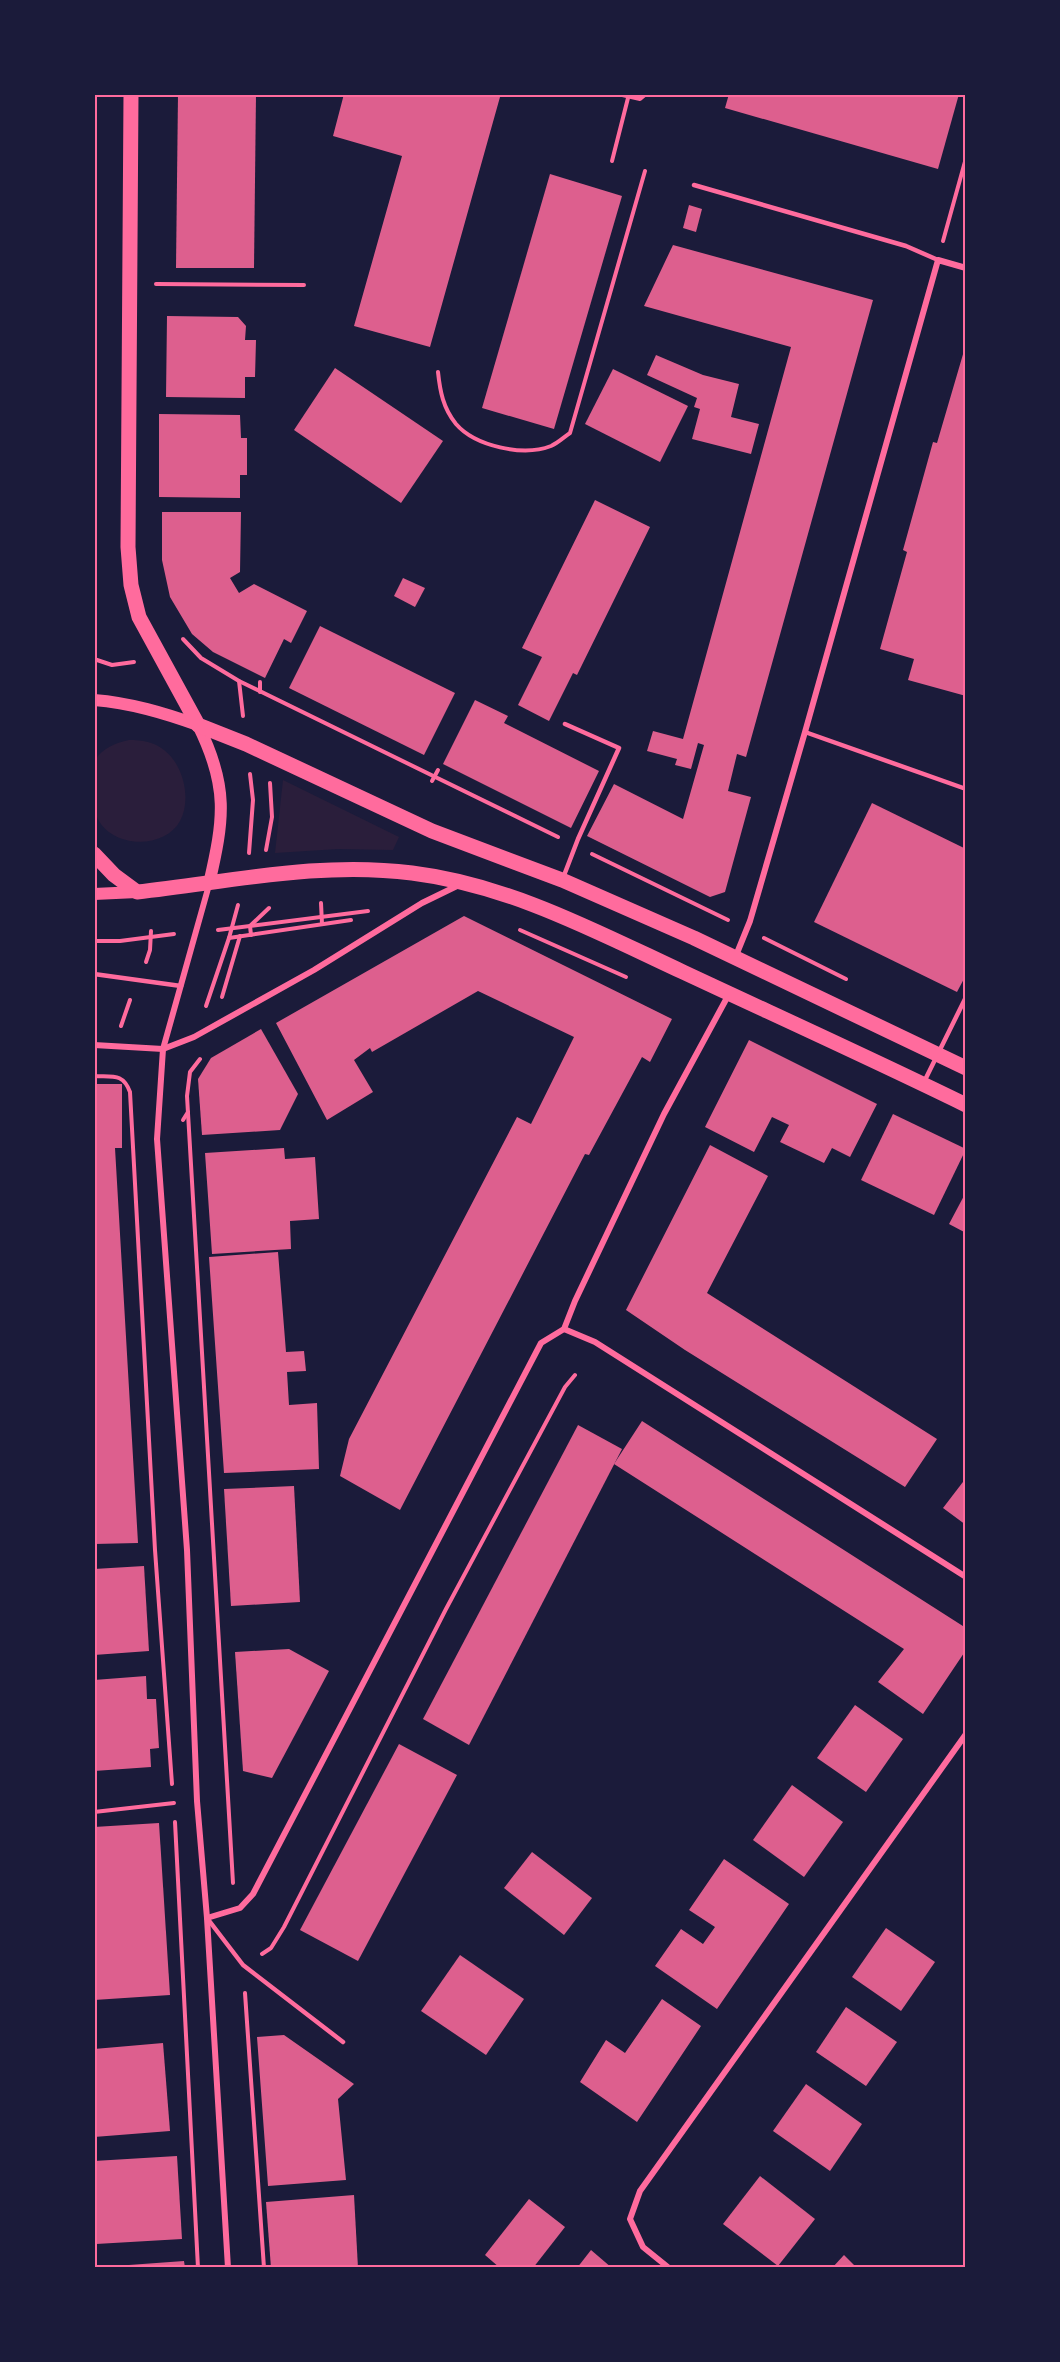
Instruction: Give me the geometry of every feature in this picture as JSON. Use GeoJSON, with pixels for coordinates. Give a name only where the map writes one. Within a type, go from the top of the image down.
{"type":"FeatureCollection","features":[{"type":"Feature","properties":{"kind":"main road"},"geometry":{"type":"LineString","coordinates":[[132,94],[128,547],[131,585],[139,616],[212,754],[220,785],[221,804],[220,835],[209,884]]}},
{"type":"Feature","properties":{"kind":"main road"},"geometry":{"type":"LineString","coordinates":[[94,700],[155,710],[246,744],[432,831],[562,880],[735,958],[966,1068]]}},
{"type":"Feature","properties":{"kind":"main road"},"geometry":{"type":"LineString","coordinates":[[94,854],[114,875],[138,892]]}},
{"type":"Feature","properties":{"kind":"main road"},"geometry":{"type":"LineString","coordinates":[[94,894],[138,892],[301,870],[342,868],[411,872],[464,882],[509,894],[552,912],[966,1105]]}},
{"type":"Feature","properties":{"kind":"street"},"geometry":{"type":"LineString","coordinates":[[735,958],[747,930],[805,732],[938,260],[966,268]]}},
{"type":"Feature","properties":{"kind":"street"},"geometry":{"type":"LineString","coordinates":[[94,1045],[164,1049],[194,1037],[314,970],[422,903],[464,882]]}},
{"type":"Feature","properties":{"kind":"street"},"geometry":{"type":"LineString","coordinates":[[209,884],[164,1049],[157,1139],[186,1538],[197,1800],[207,1918],[228,2268]]}},
{"type":"Feature","properties":{"kind":"street"},"geometry":{"type":"LineString","coordinates":[[207,1918],[240,1908],[253,1894],[541,1343],[564,1329],[575,1301],[664,1114],[729,993]]}},
{"type":"Feature","properties":{"kind":"street"},"geometry":{"type":"LineString","coordinates":[[564,1329],[595,1342],[966,1577]]}},
{"type":"Feature","properties":{"kind":"street"},"geometry":{"type":"LineString","coordinates":[[669,2268],[644,2247],[630,2219],[640,2191],[966,1734]]}},
{"type":"Feature","properties":{"kind":"lane"},"geometry":{"type":"LineString","coordinates":[[694,185],[906,246],[938,260]]}},
{"type":"Feature","properties":{"kind":"lane"},"geometry":{"type":"LineString","coordinates":[[562,880],[575,845],[620,748],[565,724]]}},
{"type":"Feature","properties":{"kind":"lane"},"geometry":{"type":"LineString","coordinates":[[805,732],[966,789]]}},
{"type":"Feature","properties":{"kind":"lane"},"geometry":{"type":"LineString","coordinates":[[94,974],[181,986]]}},
{"type":"Feature","properties":{"kind":"lane"},"geometry":{"type":"LineString","coordinates":[[923,1084],[966,997]]}},
{"type":"Feature","properties":{"kind":"lane"},"geometry":{"type":"LineString","coordinates":[[207,1918],[243,1965],[343,2042]]}},
{"type":"Feature","properties":{"kind":"path"},"geometry":{"type":"LineString","coordinates":[[618,94],[640,99],[646,94]]}},
{"type":"Feature","properties":{"kind":"path"},"geometry":{"type":"LineString","coordinates":[[612,161],[628,98]]}},
{"type":"Feature","properties":{"kind":"path"},"geometry":{"type":"LineString","coordinates":[[938,260],[966,158]]}},
{"type":"Feature","properties":{"kind":"path"},"geometry":{"type":"LineString","coordinates":[[438,372],[441,397],[456,424],[475,439],[521,450],[550,446],[570,433],[645,171]]}},
{"type":"Feature","properties":{"kind":"path"},"geometry":{"type":"LineString","coordinates":[[155,284],[304,285]]}},
{"type":"Feature","properties":{"kind":"path"},"geometry":{"type":"LineString","coordinates":[[239,681],[433,779],[575,845],[849,980]]}},
{"type":"Feature","properties":{"kind":"path"},"geometry":{"type":"LineString","coordinates":[[260,682],[260,692]]}},
{"type":"Feature","properties":{"kind":"path"},"geometry":{"type":"LineString","coordinates":[[433,779],[438,770]]}},
{"type":"Feature","properties":{"kind":"path"},"geometry":{"type":"LineString","coordinates":[[265,856],[272,817],[270,776]]}},
{"type":"Feature","properties":{"kind":"path"},"geometry":{"type":"LineString","coordinates":[[321,903],[322,924]]}},
{"type":"Feature","properties":{"kind":"path"},"geometry":{"type":"LineString","coordinates":[[250,935],[250,926],[269,908]]}},
{"type":"Feature","properties":{"kind":"path"},"geometry":{"type":"LineString","coordinates":[[94,941],[232,929],[378,909]]}},
{"type":"Feature","properties":{"kind":"path"},"geometry":{"type":"LineString","coordinates":[[229,938],[354,920]]}},
{"type":"Feature","properties":{"kind":"path"},"geometry":{"type":"LineString","coordinates":[[511,926],[629,978]]}},
{"type":"Feature","properties":{"kind":"path"},"geometry":{"type":"LineString","coordinates":[[194,1037],[232,929]]}},
{"type":"Feature","properties":{"kind":"path"},"geometry":{"type":"LineString","coordinates":[[150,950],[151,931]]}},
{"type":"Feature","properties":{"kind":"path"},"geometry":{"type":"LineString","coordinates":[[220,1007],[240,936]]}},
{"type":"Feature","properties":{"kind":"path"},"geometry":{"type":"LineString","coordinates":[[122,1026],[132,996]]}},
{"type":"Feature","properties":{"kind":"path"},"geometry":{"type":"LineString","coordinates":[[203,1055],[190,1072],[187,1096],[234,1887]]}},
{"type":"Feature","properties":{"kind":"path"},"geometry":{"type":"LineString","coordinates":[[94,1076],[118,1077],[126,1082],[130,1092],[155,1550],[174,1803],[198,2268]]}},
{"type":"Feature","properties":{"kind":"path"},"geometry":{"type":"LineString","coordinates":[[183,1120],[189,1112]]}},
{"type":"Feature","properties":{"kind":"path"},"geometry":{"type":"LineString","coordinates":[[190,1240],[196,1240]]}},
{"type":"Feature","properties":{"kind":"path"},"geometry":{"type":"LineString","coordinates":[[264,2268],[243,1965],[271,1948],[284,1927],[446,1609],[565,1387],[575,1375]]}},
{"type":"Feature","properties":{"kind":"path"},"geometry":{"type":"LineString","coordinates":[[94,1812],[174,1803]]}},
{"type":"Feature","properties":{"kind":"shaded area"},"geometry":{"type":"Polygon","coordinates":[[[129,740],[148,742],[164,750],[176,764],[184,782],[184,812],[172,831],[161,838],[134,842],[121,839],[110,833],[101,823],[95,811],[93,786],[95,760],[110,747],[129,740]]]}},
{"type":"Feature","properties":{"kind":"shaded area"},"geometry":{"type":"Polygon","coordinates":[[[283,780],[399,837],[393,850],[338,849],[275,853],[283,780]]]}},
{"type":"Feature","properties":{"kind":"building"},"geometry":{"type":"Polygon","coordinates":[[[178,94],[256,94],[254,268],[176,268],[178,94]]]}},
{"type":"Feature","properties":{"kind":"building"},"geometry":{"type":"Polygon","coordinates":[[[344,94],[490,94],[500,97],[430,347],[354,326],[402,156],[333,136],[344,94]]]}},
{"type":"Feature","properties":{"kind":"building"},"geometry":{"type":"Polygon","coordinates":[[[729,94],[959,94],[938,169],[725,108],[729,94]]]}},
{"type":"Feature","properties":{"kind":"building"},"geometry":{"type":"Polygon","coordinates":[[[550,174],[622,196],[554,429],[482,408],[550,174]]]}},
{"type":"Feature","properties":{"kind":"building"},"geometry":{"type":"Polygon","coordinates":[[[689,205],[702,209],[696,232],[683,228],[689,205]]]}},
{"type":"Feature","properties":{"kind":"building"},"geometry":{"type":"Polygon","coordinates":[[[673,245],[873,300],[746,757],[737,754],[728,791],[751,797],[725,892],[710,897],[587,836],[614,784],[683,819],[704,745],[698,743],[691,769],[675,765],[677,759],[647,751],[653,731],[683,739],[791,347],[644,306],[673,245]]]}},
{"type":"Feature","properties":{"kind":"building"},"geometry":{"type":"Polygon","coordinates":[[[167,316],[238,317],[246,326],[245,340],[256,340],[255,377],[245,377],[245,398],[166,397],[167,316]]]}},
{"type":"Feature","properties":{"kind":"building"},"geometry":{"type":"Polygon","coordinates":[[[966,344],[966,696],[908,680],[914,659],[880,649],[907,552],[903,550],[933,442],[937,443],[966,344]]]}},
{"type":"Feature","properties":{"kind":"building"},"geometry":{"type":"Polygon","coordinates":[[[656,355],[703,375],[739,384],[731,417],[759,424],[751,454],[692,439],[700,409],[694,407],[697,398],[647,375],[656,355]]]}},
{"type":"Feature","properties":{"kind":"building"},"geometry":{"type":"Polygon","coordinates":[[[335,368],[443,441],[401,503],[294,430],[335,368]]]}},
{"type":"Feature","properties":{"kind":"building"},"geometry":{"type":"Polygon","coordinates":[[[613,369],[688,406],[660,462],[585,424],[613,369]]]}},
{"type":"Feature","properties":{"kind":"building"},"geometry":{"type":"Polygon","coordinates":[[[159,414],[240,415],[241,438],[247,438],[247,475],[240,475],[240,498],[159,497],[159,414]]]}},
{"type":"Feature","properties":{"kind":"building"},"geometry":{"type":"Polygon","coordinates":[[[595,500],[650,527],[577,675],[573,673],[549,721],[518,705],[542,657],[522,648],[595,500]]]}},
{"type":"Feature","properties":{"kind":"building"},"geometry":{"type":"Polygon","coordinates":[[[162,512],[241,512],[240,572],[230,578],[239,593],[254,584],[307,611],[291,643],[284,639],[265,678],[213,652],[192,634],[170,597],[162,560],[162,512]]]}},
{"type":"Feature","properties":{"kind":"building"},"geometry":{"type":"Polygon","coordinates":[[[403,578],[425,588],[415,607],[394,596],[403,578]]]}},
{"type":"Feature","properties":{"kind":"building"},"geometry":{"type":"Polygon","coordinates":[[[320,626],[455,693],[424,755],[289,688],[320,626]]]}},
{"type":"Feature","properties":{"kind":"building"},"geometry":{"type":"Polygon","coordinates":[[[475,700],[508,716],[504,723],[599,771],[571,828],[443,764],[475,700]]]}},
{"type":"Feature","properties":{"kind":"building"},"geometry":{"type":"Polygon","coordinates":[[[872,803],[966,849],[966,975],[957,992],[814,922],[872,803]]]}},
{"type":"Feature","properties":{"kind":"building"},"geometry":{"type":"Polygon","coordinates":[[[464,916],[672,1019],[650,1062],[642,1057],[589,1155],[585,1154],[400,1510],[340,1476],[349,1439],[517,1117],[531,1124],[574,1037],[478,991],[372,1052],[370,1048],[354,1060],[373,1092],[327,1120],[276,1023],[464,916]]]}},
{"type":"Feature","properties":{"kind":"building"},"geometry":{"type":"Polygon","coordinates":[[[261,1029],[298,1094],[280,1130],[202,1135],[198,1079],[211,1058],[261,1029]]]}},
{"type":"Feature","properties":{"kind":"building"},"geometry":{"type":"Polygon","coordinates":[[[749,1040],[877,1104],[850,1157],[832,1148],[824,1163],[780,1142],[789,1125],[772,1117],[754,1152],[705,1127],[749,1040]]]}},
{"type":"Feature","properties":{"kind":"building"},"geometry":{"type":"Polygon","coordinates":[[[94,1084],[122,1084],[122,1148],[115,1148],[138,1543],[94,1544],[94,1084]]]}},
{"type":"Feature","properties":{"kind":"building"},"geometry":{"type":"Polygon","coordinates":[[[893,1114],[966,1149],[934,1215],[861,1180],[893,1114]]]}},
{"type":"Feature","properties":{"kind":"building"},"geometry":{"type":"Polygon","coordinates":[[[710,1145],[768,1176],[707,1293],[937,1439],[905,1487],[685,1350],[626,1310],[710,1145]]]}},
{"type":"Feature","properties":{"kind":"building"},"geometry":{"type":"Polygon","coordinates":[[[284,1148],[285,1159],[315,1157],[319,1219],[290,1221],[291,1249],[212,1254],[205,1153],[284,1148]]]}},
{"type":"Feature","properties":{"kind":"building"},"geometry":{"type":"Polygon","coordinates":[[[966,1192],[966,1233],[949,1224],[966,1192]]]}},
{"type":"Feature","properties":{"kind":"building"},"geometry":{"type":"Polygon","coordinates":[[[278,1252],[286,1352],[304,1351],[306,1371],[287,1372],[289,1405],[317,1403],[319,1469],[224,1473],[209,1257],[278,1252]]]}},
{"type":"Feature","properties":{"kind":"building"},"geometry":{"type":"Polygon","coordinates":[[[642,1421],[966,1628],[966,1650],[923,1714],[878,1682],[904,1649],[614,1464],[642,1421]]]}},
{"type":"Feature","properties":{"kind":"building"},"geometry":{"type":"Polygon","coordinates":[[[578,1425],[622,1449],[469,1745],[423,1719],[578,1425]]]}},
{"type":"Feature","properties":{"kind":"building"},"geometry":{"type":"Polygon","coordinates":[[[966,1478],[966,1525],[943,1508],[966,1478]]]}},
{"type":"Feature","properties":{"kind":"building"},"geometry":{"type":"Polygon","coordinates":[[[294,1486],[300,1602],[231,1606],[224,1489],[294,1486]]]}},
{"type":"Feature","properties":{"kind":"building"},"geometry":{"type":"Polygon","coordinates":[[[144,1566],[149,1651],[94,1655],[94,1569],[144,1566]]]}},
{"type":"Feature","properties":{"kind":"building"},"geometry":{"type":"Polygon","coordinates":[[[289,1649],[329,1671],[272,1778],[243,1771],[235,1652],[289,1649]]]}},
{"type":"Feature","properties":{"kind":"building"},"geometry":{"type":"Polygon","coordinates":[[[146,1676],[147,1699],[156,1699],[159,1748],[150,1749],[151,1767],[94,1771],[94,1680],[146,1676]]]}},
{"type":"Feature","properties":{"kind":"building"},"geometry":{"type":"Polygon","coordinates":[[[855,1705],[903,1739],[866,1792],[817,1758],[855,1705]]]}},
{"type":"Feature","properties":{"kind":"building"},"geometry":{"type":"Polygon","coordinates":[[[399,1744],[457,1775],[358,1961],[300,1930],[399,1744]]]}},
{"type":"Feature","properties":{"kind":"building"},"geometry":{"type":"Polygon","coordinates":[[[792,1785],[843,1822],[804,1877],[753,1840],[792,1785]]]}},
{"type":"Feature","properties":{"kind":"building"},"geometry":{"type":"Polygon","coordinates":[[[159,1823],[170,1995],[94,2000],[94,1827],[159,1823]]]}},
{"type":"Feature","properties":{"kind":"building"},"geometry":{"type":"Polygon","coordinates":[[[532,1852],[592,1898],[564,1935],[504,1888],[532,1852]]]}},
{"type":"Feature","properties":{"kind":"building"},"geometry":{"type":"Polygon","coordinates":[[[724,1859],[789,1904],[717,2009],[655,1966],[681,1929],[703,1944],[715,1927],[689,1910],[724,1859]]]}},
{"type":"Feature","properties":{"kind":"building"},"geometry":{"type":"Polygon","coordinates":[[[886,1928],[935,1962],[901,2011],[852,1977],[886,1928]]]}},
{"type":"Feature","properties":{"kind":"building"},"geometry":{"type":"Polygon","coordinates":[[[460,1955],[524,1999],[486,2055],[421,2011],[460,1955]]]}},
{"type":"Feature","properties":{"kind":"building"},"geometry":{"type":"Polygon","coordinates":[[[662,1999],[701,2026],[637,2122],[580,2082],[606,2040],[625,2053],[662,1999]]]}},
{"type":"Feature","properties":{"kind":"building"},"geometry":{"type":"Polygon","coordinates":[[[846,2007],[897,2042],[866,2086],[816,2052],[846,2007]]]}},
{"type":"Feature","properties":{"kind":"building"},"geometry":{"type":"Polygon","coordinates":[[[284,2035],[354,2084],[338,2099],[346,2180],[268,2186],[257,2037],[284,2035]]]}},
{"type":"Feature","properties":{"kind":"building"},"geometry":{"type":"Polygon","coordinates":[[[163,2043],[170,2131],[94,2137],[94,2049],[163,2043]]]}},
{"type":"Feature","properties":{"kind":"building"},"geometry":{"type":"Polygon","coordinates":[[[806,2084],[862,2124],[830,2171],[773,2131],[806,2084]]]}},
{"type":"Feature","properties":{"kind":"building"},"geometry":{"type":"Polygon","coordinates":[[[177,2156],[182,2239],[96,2244],[94,2161],[177,2156]]]}},
{"type":"Feature","properties":{"kind":"building"},"geometry":{"type":"Polygon","coordinates":[[[760,2176],[815,2219],[778,2266],[723,2224],[760,2176]]]}},
{"type":"Feature","properties":{"kind":"building"},"geometry":{"type":"Polygon","coordinates":[[[354,2195],[358,2268],[271,2268],[266,2202],[354,2195]]]}},
{"type":"Feature","properties":{"kind":"building"},"geometry":{"type":"Polygon","coordinates":[[[529,2199],[565,2227],[533,2268],[500,2268],[485,2255],[529,2199]]]}},
{"type":"Feature","properties":{"kind":"building"},"geometry":{"type":"Polygon","coordinates":[[[591,2250],[612,2268],[577,2268],[591,2250]]]}},
{"type":"Feature","properties":{"kind":"building"},"geometry":{"type":"Polygon","coordinates":[[[844,2255],[857,2268],[832,2268],[844,2255]]]}},
{"type":"Feature","properties":{"kind":"building"},"geometry":{"type":"Polygon","coordinates":[[[184,2261],[185,2268],[115,2268],[115,2266],[184,2261]]]}}]}
